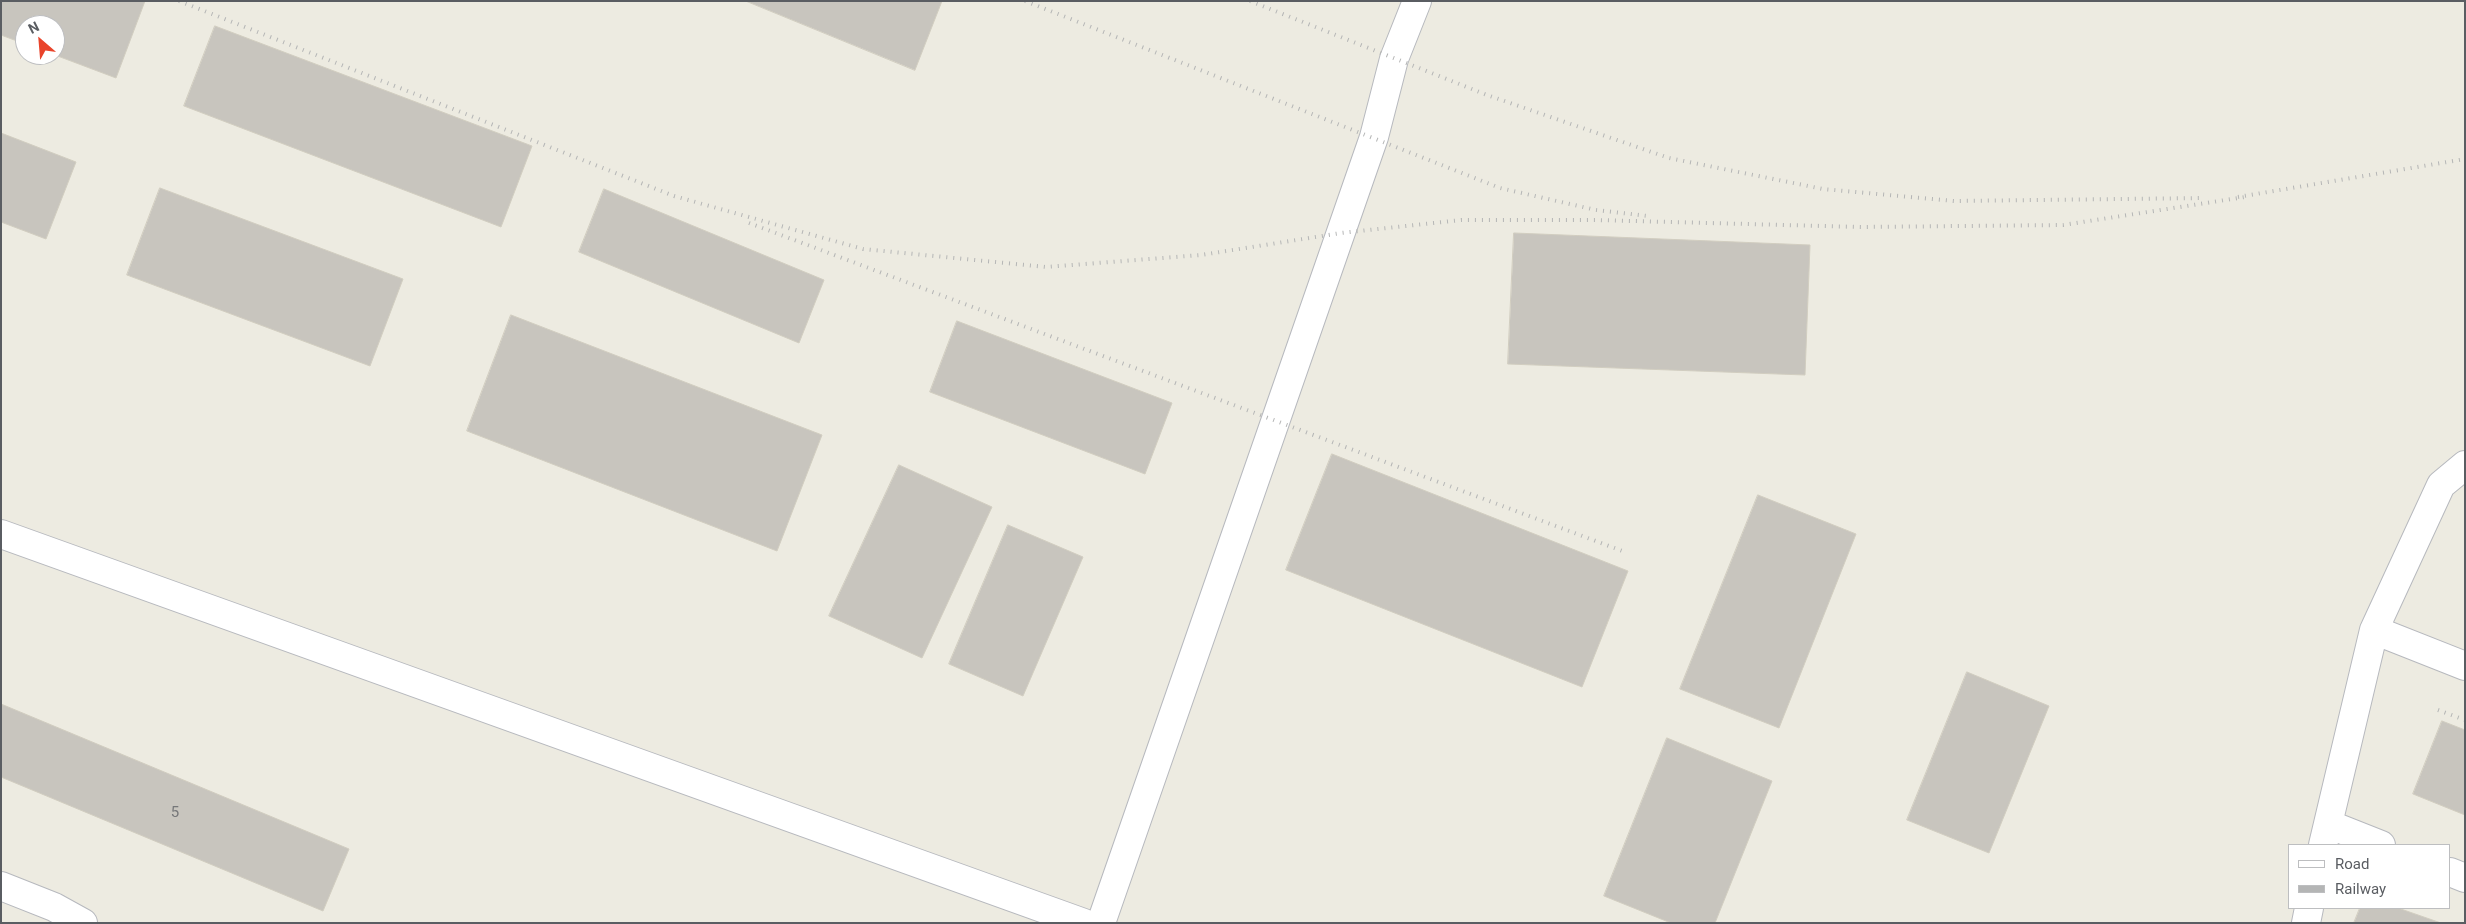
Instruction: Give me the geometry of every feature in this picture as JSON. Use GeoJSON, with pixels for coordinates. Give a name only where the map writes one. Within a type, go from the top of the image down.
{"type":"FeatureCollection","features":[{"type":"Feature","properties":{"kind":"street"},"geometry":{"type":"LineString","coordinates":[[1101,923],[1374,137],[1394,59],[1417,1]]}},
{"type":"Feature","properties":{"kind":"street"},"geometry":{"type":"LineString","coordinates":[[2375,844],[2325,835],[2374,630],[2453,490],[2465,465]]}},
{"type":"Feature","properties":{"kind":"street"},"geometry":{"type":"LineString","coordinates":[[1,534],[1084,923]]}},
{"type":"Feature","properties":{"kind":"street"},"geometry":{"type":"LineString","coordinates":[[2374,630],[2465,666]]}},
{"type":"Feature","properties":{"kind":"street"},"geometry":{"type":"LineString","coordinates":[[2451,872],[2465,878]]}},
{"type":"Feature","properties":{"kind":"street"},"geometry":{"type":"LineString","coordinates":[[1,886],[54,907],[84,923]]}},
{"type":"Feature","properties":{"kind":"street"},"geometry":{"type":"LineString","coordinates":[[2306,923],[2309,909]]}},
{"type":"Feature","properties":{"kind":"building"},"geometry":{"type":"Polygon","coordinates":[[[1,1],[145,1],[116,78],[65,59],[65,15],[15,15],[15,40],[1,35],[1,1]]]}},
{"type":"Feature","properties":{"kind":"building"},"geometry":{"type":"Polygon","coordinates":[[[746,1],[942,1],[915,70],[746,1]]]}},
{"type":"Feature","properties":{"kind":"building"},"geometry":{"type":"Polygon","coordinates":[[[215,26],[532,146],[501,227],[184,106],[215,26]]]}},
{"type":"Feature","properties":{"kind":"building"},"geometry":{"type":"Polygon","coordinates":[[[1,133],[76,162],[46,239],[1,222],[1,133]]]}},
{"type":"Feature","properties":{"kind":"building"},"geometry":{"type":"Polygon","coordinates":[[[160,188],[403,279],[370,366],[127,275],[160,188]]]}},
{"type":"Feature","properties":{"kind":"building"},"geometry":{"type":"Polygon","coordinates":[[[604,189],[824,280],[799,343],[579,252],[604,189]]]}},
{"type":"Feature","properties":{"kind":"building"},"geometry":{"type":"Polygon","coordinates":[[[1514,233],[1810,245],[1805,375],[1508,364],[1514,233]]]}},
{"type":"Feature","properties":{"kind":"building"},"geometry":{"type":"Polygon","coordinates":[[[511,315],[822,435],[777,551],[467,431],[511,315]]]}},
{"type":"Feature","properties":{"kind":"building"},"geometry":{"type":"Polygon","coordinates":[[[957,321],[1172,403],[1145,474],[930,392],[957,321]]]}},
{"type":"Feature","properties":{"kind":"building"},"geometry":{"type":"Polygon","coordinates":[[[1332,454],[1628,571],[1582,687],[1286,570],[1332,454]]]}},
{"type":"Feature","properties":{"kind":"building"},"geometry":{"type":"Polygon","coordinates":[[[899,465],[992,507],[922,658],[829,616],[899,465]]]}},
{"type":"Feature","properties":{"kind":"building"},"geometry":{"type":"Polygon","coordinates":[[[1758,495],[1856,534],[1779,728],[1680,689],[1758,495]]]}},
{"type":"Feature","properties":{"kind":"building"},"geometry":{"type":"Polygon","coordinates":[[[1008,525],[1083,557],[1023,696],[949,664],[1008,525]]]}},
{"type":"Feature","properties":{"kind":"building"},"geometry":{"type":"Polygon","coordinates":[[[1967,672],[2049,706],[1989,853],[1907,820],[1967,672]]]}},
{"type":"Feature","properties":{"kind":"building"},"geometry":{"type":"Polygon","coordinates":[[[1,704],[349,849],[323,911],[1,777],[1,704]]]}},
{"type":"Feature","properties":{"kind":"building"},"geometry":{"type":"Polygon","coordinates":[[[2442,721],[2465,730],[2465,815],[2413,794],[2442,721]]]}},
{"type":"Feature","properties":{"kind":"building"},"geometry":{"type":"Polygon","coordinates":[[[1667,738],[1772,781],[1715,923],[1671,923],[1604,896],[1667,738]]]}},
{"type":"Feature","properties":{"kind":"building"},"geometry":{"type":"Polygon","coordinates":[[[2360,909],[2401,909],[2441,923],[2354,923],[2360,909]]]}},
{"type":"Feature","properties":{"kind":"railway"},"geometry":{"type":"LineString","coordinates":[[179,1],[674,196],[863,249],[1046,267],[1201,255],[1341,233],[1461,220],[1595,220],[1861,227],[2063,225],[2245,197]]}},
{"type":"Feature","properties":{"kind":"railway"},"geometry":{"type":"LineString","coordinates":[[1025,1],[1500,188],[1596,210],[1648,216]]}},
{"type":"Feature","properties":{"kind":"railway"},"geometry":{"type":"LineString","coordinates":[[1250,1],[1487,95],[1669,158],[1823,189],[1954,201],[2203,198]]}},
{"type":"Feature","properties":{"kind":"railway"},"geometry":{"type":"LineString","coordinates":[[2238,197],[2465,159]]}},
{"type":"Feature","properties":{"kind":"railway"},"geometry":{"type":"LineString","coordinates":[[749,223],[1625,552]]}},
{"type":"Feature","properties":{"kind":"railway"},"geometry":{"type":"LineString","coordinates":[[2438,710],[2465,720]]}}]}
